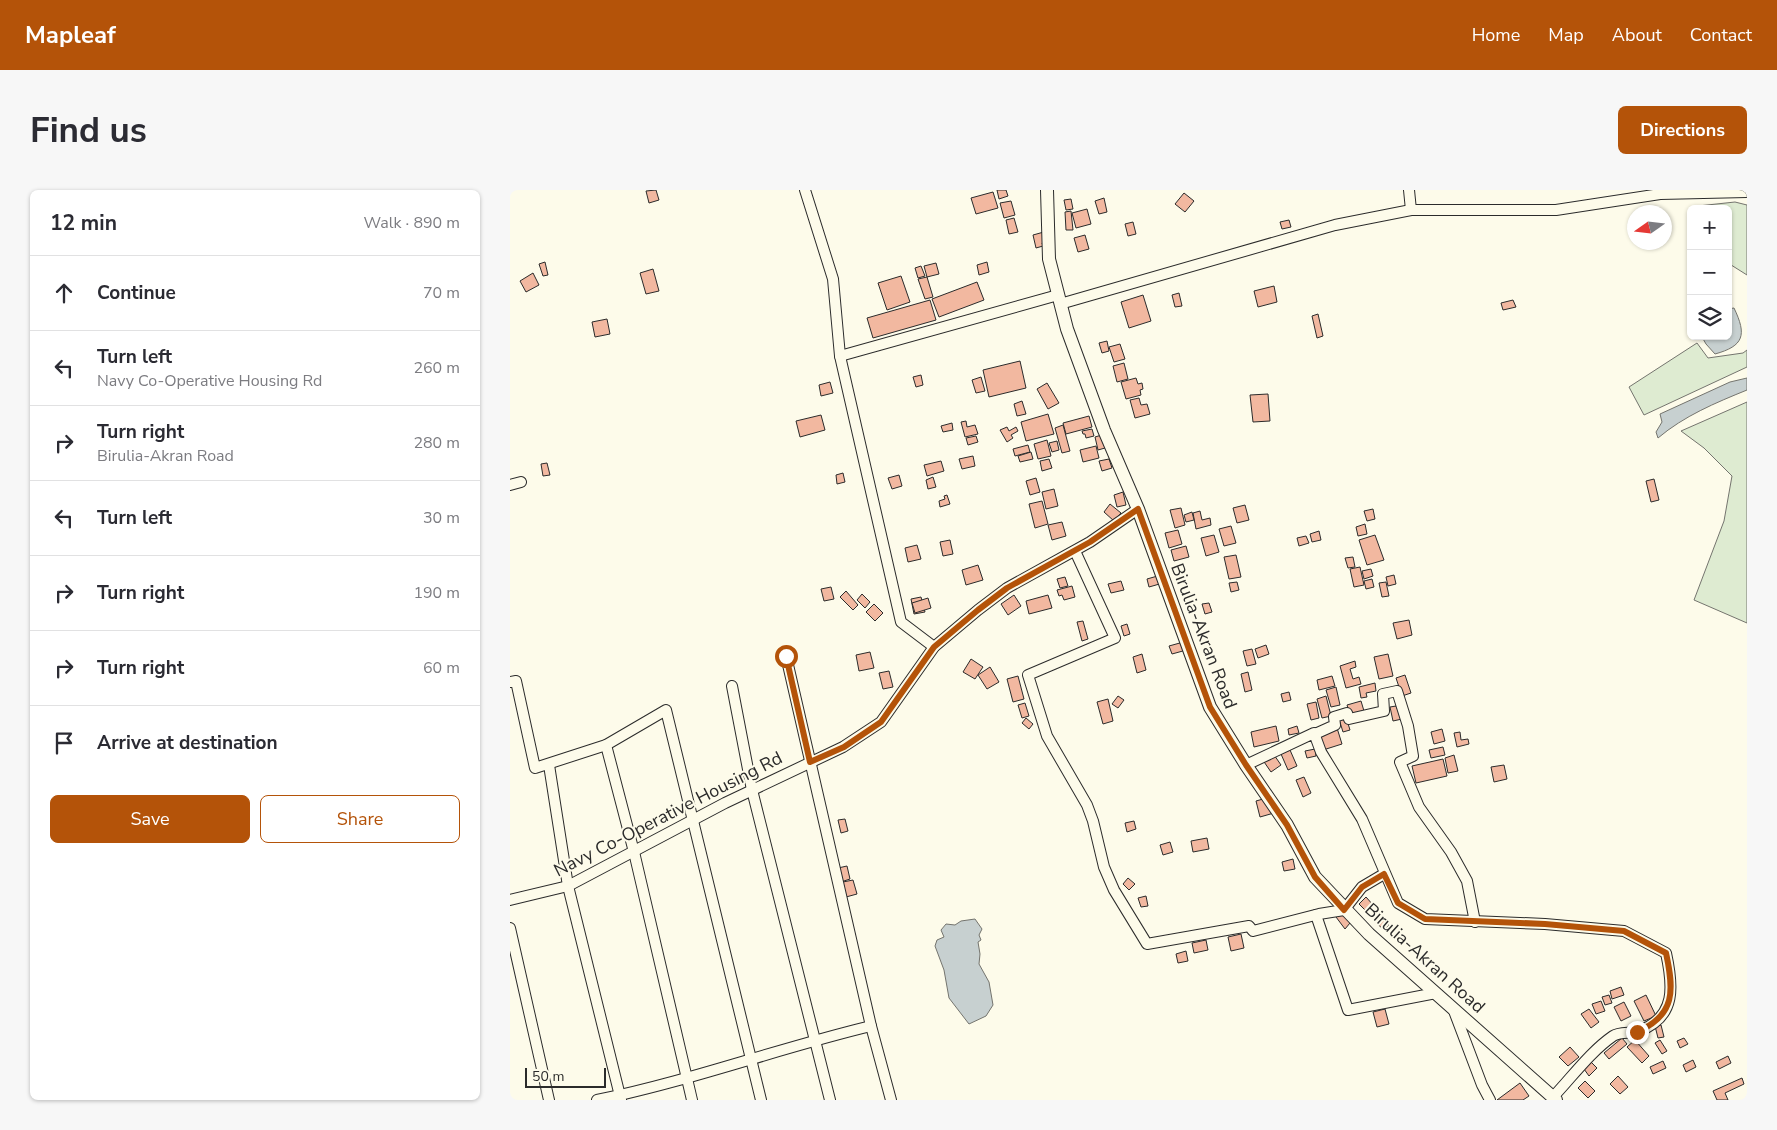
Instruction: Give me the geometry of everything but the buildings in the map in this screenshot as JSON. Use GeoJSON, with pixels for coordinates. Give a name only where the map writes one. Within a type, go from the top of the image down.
{"type":"FeatureCollection","features":[{"type":"Feature","properties":{"kind":"street"},"geometry":{"type":"LineString","coordinates":[[806,190],[832,280],[840,356],[901,622],[934,647]]}},
{"type":"Feature","properties":{"kind":"street","name":"Birulia-Akran Road"},"geometry":{"type":"LineString","coordinates":[[1047,190],[1049,259],[1067,329],[1104,430],[1138,509],[1210,707],[1246,765],[1287,825],[1315,877],[1344,910],[1555,1099]]}},
{"type":"Feature","properties":{"kind":"street"},"geometry":{"type":"LineString","coordinates":[[1409,190],[1411,210]]}},
{"type":"Feature","properties":{"kind":"street"},"geometry":{"type":"LineString","coordinates":[[840,356],[1059,300],[1335,224],[1411,210],[1556,210],[1660,194],[1714,191],[1747,192]]}},
{"type":"Feature","properties":{"kind":"street"},"geometry":{"type":"LineString","coordinates":[[510,485],[521,482]]}},
{"type":"Feature","properties":{"kind":"street","name":"Navy Co-Operative Housing Rd"},"geometry":{"type":"LineString","coordinates":[[510,900],[568,886],[752,790],[844,747],[881,722],[934,647],[1007,588],[1075,551],[1138,509]]}},
{"type":"Feature","properties":{"kind":"street"},"geometry":{"type":"LineString","coordinates":[[1075,551],[1115,638],[1028,675],[1047,736],[1087,805],[1094,821],[1104,867],[1114,890],[1146,944],[1249,926],[1253,932],[1316,915],[1344,910],[1362,887],[1384,874]]}},
{"type":"Feature","properties":{"kind":"street"},"geometry":{"type":"LineString","coordinates":[[786,656],[871,1026],[891,1100]]}},
{"type":"Feature","properties":{"kind":"street"},"geometry":{"type":"LineString","coordinates":[[510,682],[516,681],[534,768],[606,745],[666,710],[761,1100]]}},
{"type":"Feature","properties":{"kind":"street"},"geometry":{"type":"LineString","coordinates":[[732,686],[752,790],[813,1040],[830,1100]]}},
{"type":"Feature","properties":{"kind":"street"},"geometry":{"type":"LineString","coordinates":[[1246,765],[1335,725],[1334,717],[1347,713],[1349,719],[1384,711],[1383,694],[1397,691],[1408,726],[1413,756],[1400,762],[1419,807],[1450,852],[1467,881],[1475,922]]}},
{"type":"Feature","properties":{"kind":"street"},"geometry":{"type":"LineString","coordinates":[[1315,734],[1321,752],[1362,819],[1398,903],[1425,919],[1545,924],[1624,931],[1666,953],[1672,982],[1668,1006],[1654,1025],[1637,1032],[1615,1034],[1598,1048],[1555,1099]]}},
{"type":"Feature","properties":{"kind":"street"},"geometry":{"type":"LineString","coordinates":[[606,745],[634,852],[692,1100]]}},
{"type":"Feature","properties":{"kind":"street"},"geometry":{"type":"LineString","coordinates":[[548,765],[568,886],[620,1098]]}},
{"type":"Feature","properties":{"kind":"street"},"geometry":{"type":"LineString","coordinates":[[1316,915],[1348,1010],[1436,993]]}},
{"type":"Feature","properties":{"kind":"street"},"geometry":{"type":"LineString","coordinates":[[510,928],[549,1100]]}},
{"type":"Feature","properties":{"kind":"street"},"geometry":{"type":"LineString","coordinates":[[1450,1004],[1457,1015],[1482,1085],[1490,1100]]}},
{"type":"Feature","properties":{"kind":"street"},"geometry":{"type":"LineString","coordinates":[[597,1100],[620,1098],[752,1061],[813,1040],[871,1026]]}},
{"type":"Feature","properties":{"kind":"green space"},"geometry":{"type":"Polygon","coordinates":[[[1735,202],[1747,205],[1747,275],[1732,266],[1732,205],[1707,205],[1735,202]]]}},
{"type":"Feature","properties":{"kind":"green space"},"geometry":{"type":"Polygon","coordinates":[[[1697,343],[1708,358],[1743,353],[1747,350],[1747,367],[1644,415],[1629,387],[1697,343]]]}},
{"type":"Feature","properties":{"kind":"green space"},"geometry":{"type":"Polygon","coordinates":[[[1747,402],[1747,623],[1694,600],[1724,521],[1732,476],[1704,448],[1681,431],[1747,402]]]}},
{"type":"Feature","properties":{"kind":"shaded area"},"geometry":{"type":"Polygon","coordinates":[[[1732,308],[1734,308],[1741,325],[1740,338],[1732,347],[1715,354],[1704,340],[1732,340],[1732,308]]]}},
{"type":"Feature","properties":{"kind":"shaded area"},"geometry":{"type":"Polygon","coordinates":[[[1747,378],[1747,390],[1689,417],[1658,438],[1656,432],[1662,422],[1660,414],[1730,382],[1747,378]]]}},
{"type":"Feature","properties":{"kind":"shaded area"},"geometry":{"type":"Polygon","coordinates":[[[975,919],[982,929],[979,935],[981,940],[978,942],[979,964],[989,982],[993,1005],[986,1016],[969,1024],[949,998],[944,970],[935,946],[937,940],[944,937],[941,930],[946,924],[955,925],[961,921],[975,919]]]}},
{"type":"Feature","properties":{"kind":"route"},"geometry":{"type":"LineString","coordinates":[[786,656],[810,762],[844,747],[881,722],[934,647],[978,610],[1007,588],[1052,565],[1138,509],[1210,707],[1246,765],[1287,825],[1315,877],[1344,910],[1362,887],[1384,874],[1398,903],[1425,919],[1545,924],[1624,931],[1666,953],[1672,982],[1668,1006],[1654,1025],[1637,1032]]}}]}
